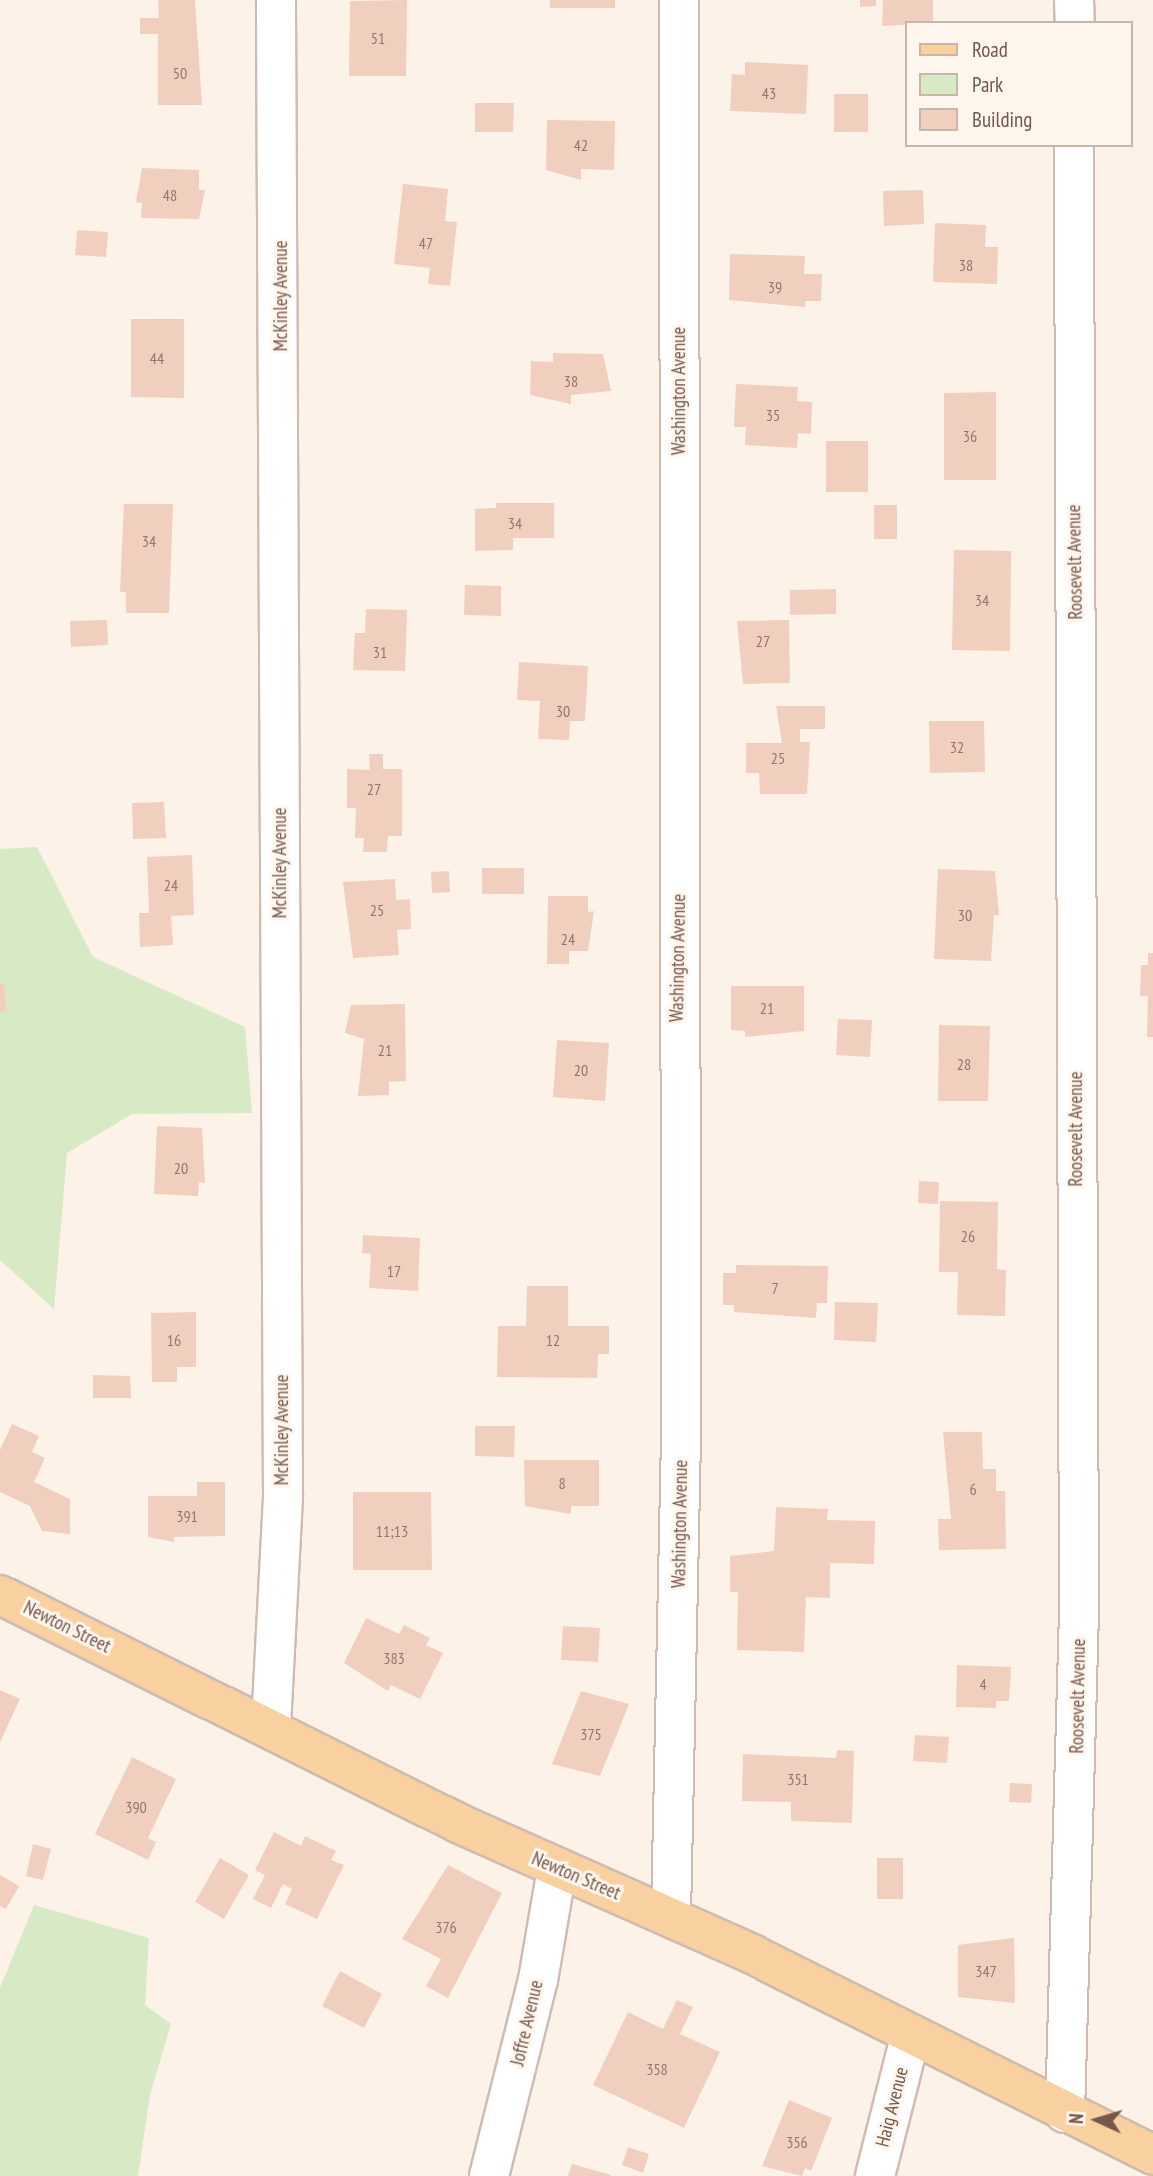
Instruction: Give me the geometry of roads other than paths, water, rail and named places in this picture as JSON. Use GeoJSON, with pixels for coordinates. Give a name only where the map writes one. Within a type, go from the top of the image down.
{"type":"FeatureCollection","features":[{"type":"Feature","properties":{"kind":"main road","name":"Newton Street"},"geometry":{"type":"LineString","coordinates":[[0,1595],[557,1869],[671,1915],[910,2038],[1153,2155]]}},
{"type":"Feature","properties":{"kind":"street","name":"McKinley Avenue"},"geometry":{"type":"LineString","coordinates":[[271,1726],[283,1494],[276,0]]}},
{"type":"Feature","properties":{"kind":"street","name":"Washington Avenue"},"geometry":{"type":"LineString","coordinates":[[671,1915],[681,1424],[680,0]]}},
{"type":"Feature","properties":{"kind":"street"},"geometry":{"type":"LineString","coordinates":[[1074,0],[1074,21]]}},
{"type":"Feature","properties":{"kind":"street","name":"Roosevelt Avenue"},"geometry":{"type":"LineString","coordinates":[[1065,2113],[1079,1625],[1074,147]]}},
{"type":"Feature","properties":{"kind":"street","name":"Joffre Avenue"},"geometry":{"type":"LineString","coordinates":[[489,2176],[538,1980],[557,1869]]}},
{"type":"Feature","properties":{"kind":"street","name":"Haig Avenue"},"geometry":{"type":"LineString","coordinates":[[875,2176],[910,2038]]}}]}
